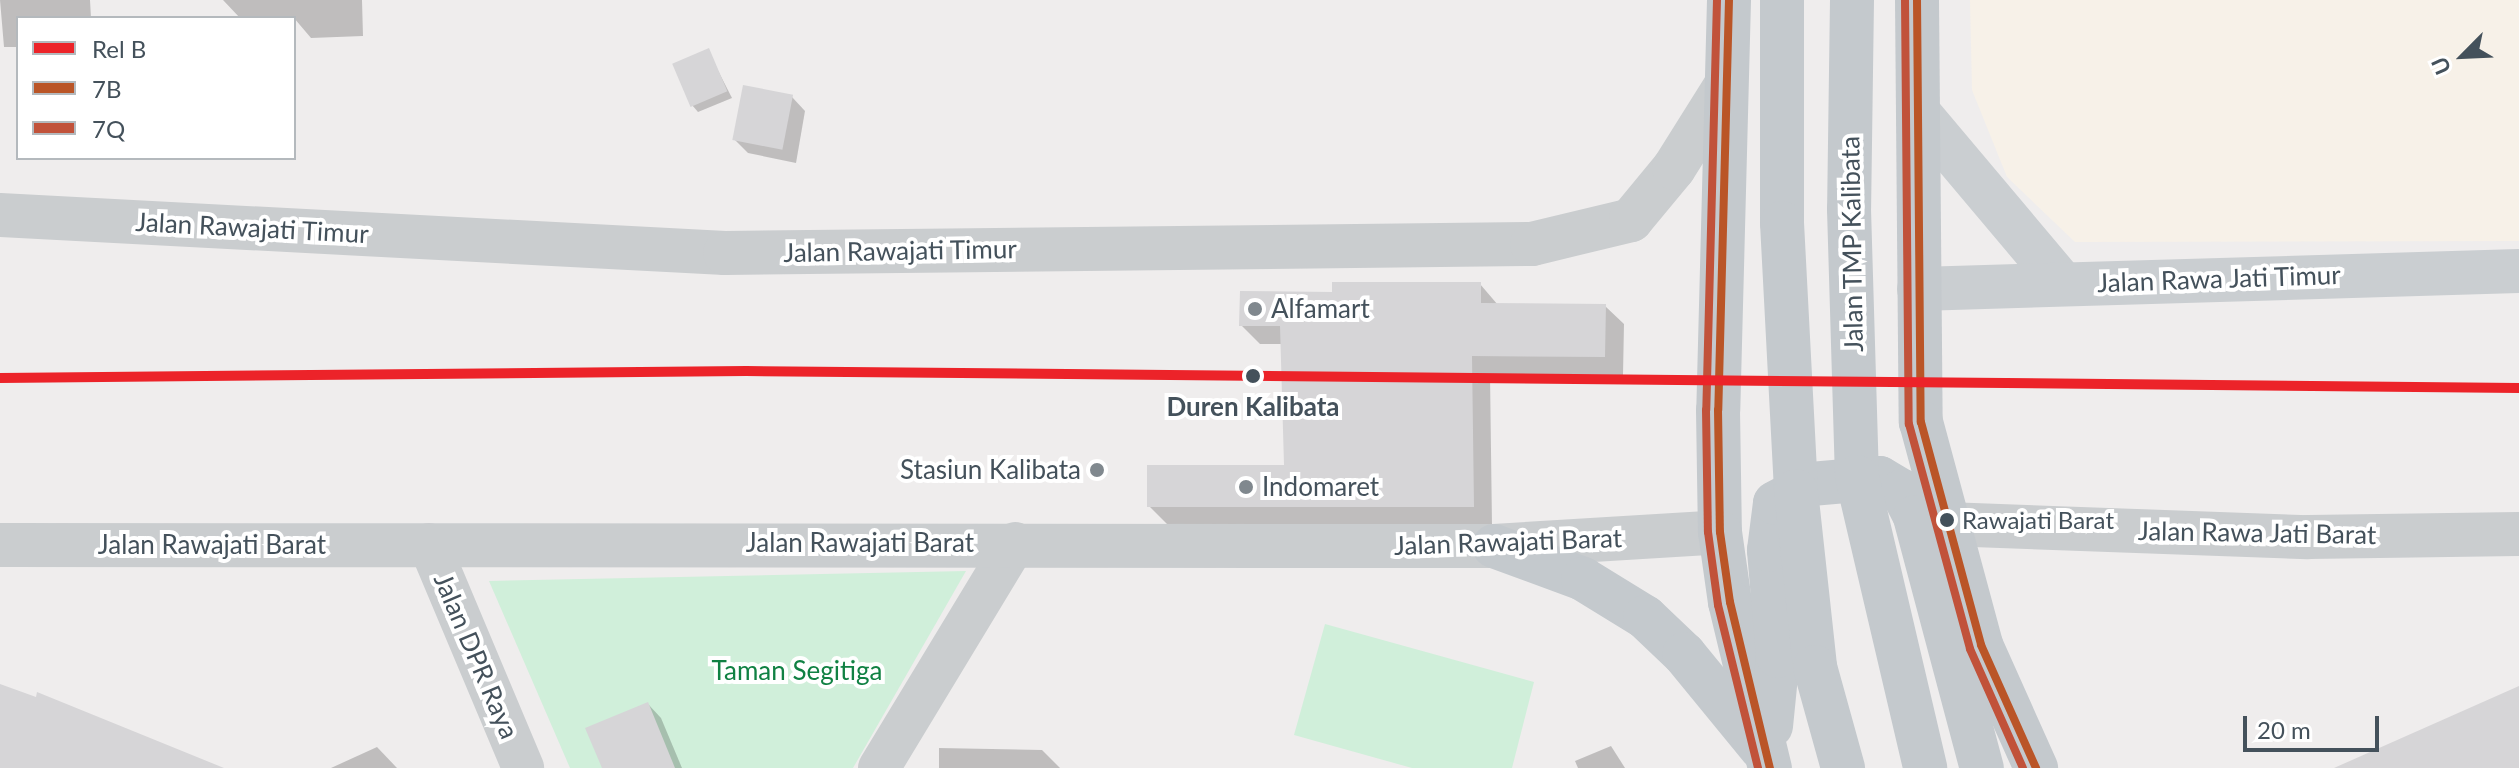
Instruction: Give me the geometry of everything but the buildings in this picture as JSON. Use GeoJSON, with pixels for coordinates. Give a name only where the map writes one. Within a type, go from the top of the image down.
{"type":"FeatureCollection","features":[{"type":"Feature","properties":{"kind":"main road"},"geometry":{"type":"LineString","coordinates":[[1729,0],[1720,532],[1730,602],[1769,762]]}},
{"type":"Feature","properties":{"kind":"main road"},"geometry":{"type":"LineString","coordinates":[[1782,0],[1782,223],[1796,491],[1815,667],[1843,768]]}},
{"type":"Feature","properties":{"kind":"main road","name":"Jalan TMP Kalibata"},"geometry":{"type":"LineString","coordinates":[[1852,0],[1849,209],[1857,477],[1925,768]]}},
{"type":"Feature","properties":{"kind":"main road"},"geometry":{"type":"LineString","coordinates":[[1917,0],[1921,422],[1981,645],[2036,768]]}},
{"type":"Feature","properties":{"kind":"main road"},"geometry":{"type":"LineString","coordinates":[[1918,112],[2063,284]]}},
{"type":"Feature","properties":{"kind":"main road","name":"Jalan Rawa Jati Timur"},"geometry":{"type":"LineString","coordinates":[[1919,289],[2519,271]]}},
{"type":"Feature","properties":{"kind":"main road"},"geometry":{"type":"LineString","coordinates":[[1769,762],[1778,656],[1769,550],[1775,503],[1811,484],[1880,478],[1902,491],[1915,517],[1982,768]]}},
{"type":"Feature","properties":{"kind":"main road"},"geometry":{"type":"LineString","coordinates":[[1494,546],[1583,579],[1645,617],[1684,654],[1769,762]]}},
{"type":"Feature","properties":{"kind":"street","name":"Jalan Rawajati Timur"},"geometry":{"type":"LineString","coordinates":[[0,215],[725,253],[1532,244],[1631,220],[1674,168],[1726,85]]}},
{"type":"Feature","properties":{"kind":"street","name":"Jalan Rawa Jati Barat"},"geometry":{"type":"LineString","coordinates":[[1946,524],[2308,537],[2519,534]]}},
{"type":"Feature","properties":{"kind":"street","name":"Jalan Rawajati Barat"},"geometry":{"type":"LineString","coordinates":[[0,545],[1015,543],[1494,546],[1720,532]]}},
{"type":"Feature","properties":{"kind":"street"},"geometry":{"type":"LineString","coordinates":[[879,768],[1015,543]]}},
{"type":"Feature","properties":{"kind":"street","name":"Jalan DPR Raya"},"geometry":{"type":"LineString","coordinates":[[429,544],[523,768]]}},
{"type":"Feature","properties":{"kind":"shaded area"},"geometry":{"type":"Polygon","coordinates":[[[1970,0],[2519,0],[2519,241],[2075,242],[2007,177],[1972,90],[1970,0]]]}},
{"type":"Feature","properties":{"kind":"green space","name":"Taman Segitiga"},"geometry":{"type":"Polygon","coordinates":[[[966,571],[853,768],[570,768],[489,581],[966,571]]]}},
{"type":"Feature","properties":{"kind":"green space"},"geometry":{"type":"Polygon","coordinates":[[[1325,624],[1534,682],[1512,768],[1412,768],[1294,735],[1325,624]]]}},
{"type":"Feature","properties":{"kind":"rail line","name":"B"},"geometry":{"type":"LineString","coordinates":[[0,378],[746,371],[2519,388]]}},
{"type":"Feature","properties":{"kind":"transit line","name":"7Q"},"geometry":{"type":"LineString","coordinates":[[1717,0],[1706,410],[1708,532],[1718,605],[1758,768]]}},
{"type":"Feature","properties":{"kind":"transit line","name":"7B"},"geometry":{"type":"LineString","coordinates":[[1729,0],[1718,410],[1720,532],[1730,602],[1770,768]]}},
{"type":"Feature","properties":{"kind":"transit line","name":"7Q"},"geometry":{"type":"LineString","coordinates":[[1905,0],[1909,424],[1970,649],[2023,768]]}},
{"type":"Feature","properties":{"kind":"transit line","name":"7B"},"geometry":{"type":"LineString","coordinates":[[1917,0],[1921,422],[1981,645],[2036,768]]}},
{"type":"Feature","properties":{"kind":"place","name":"Alfamart"},"geometry":{"type":"Point","coordinates":[1255,309]}},
{"type":"Feature","properties":{"kind":"place","name":"Duren Kalibata"},"geometry":{"type":"Point","coordinates":[1253,376]}},
{"type":"Feature","properties":{"kind":"place","name":"Stasiun Kalibata"},"geometry":{"type":"Point","coordinates":[1097,470]}},
{"type":"Feature","properties":{"kind":"place","name":"Indomaret"},"geometry":{"type":"Point","coordinates":[1246,487]}},
{"type":"Feature","properties":{"kind":"place","name":"Rawajati Barat"},"geometry":{"type":"Point","coordinates":[1947,520]}}]}
